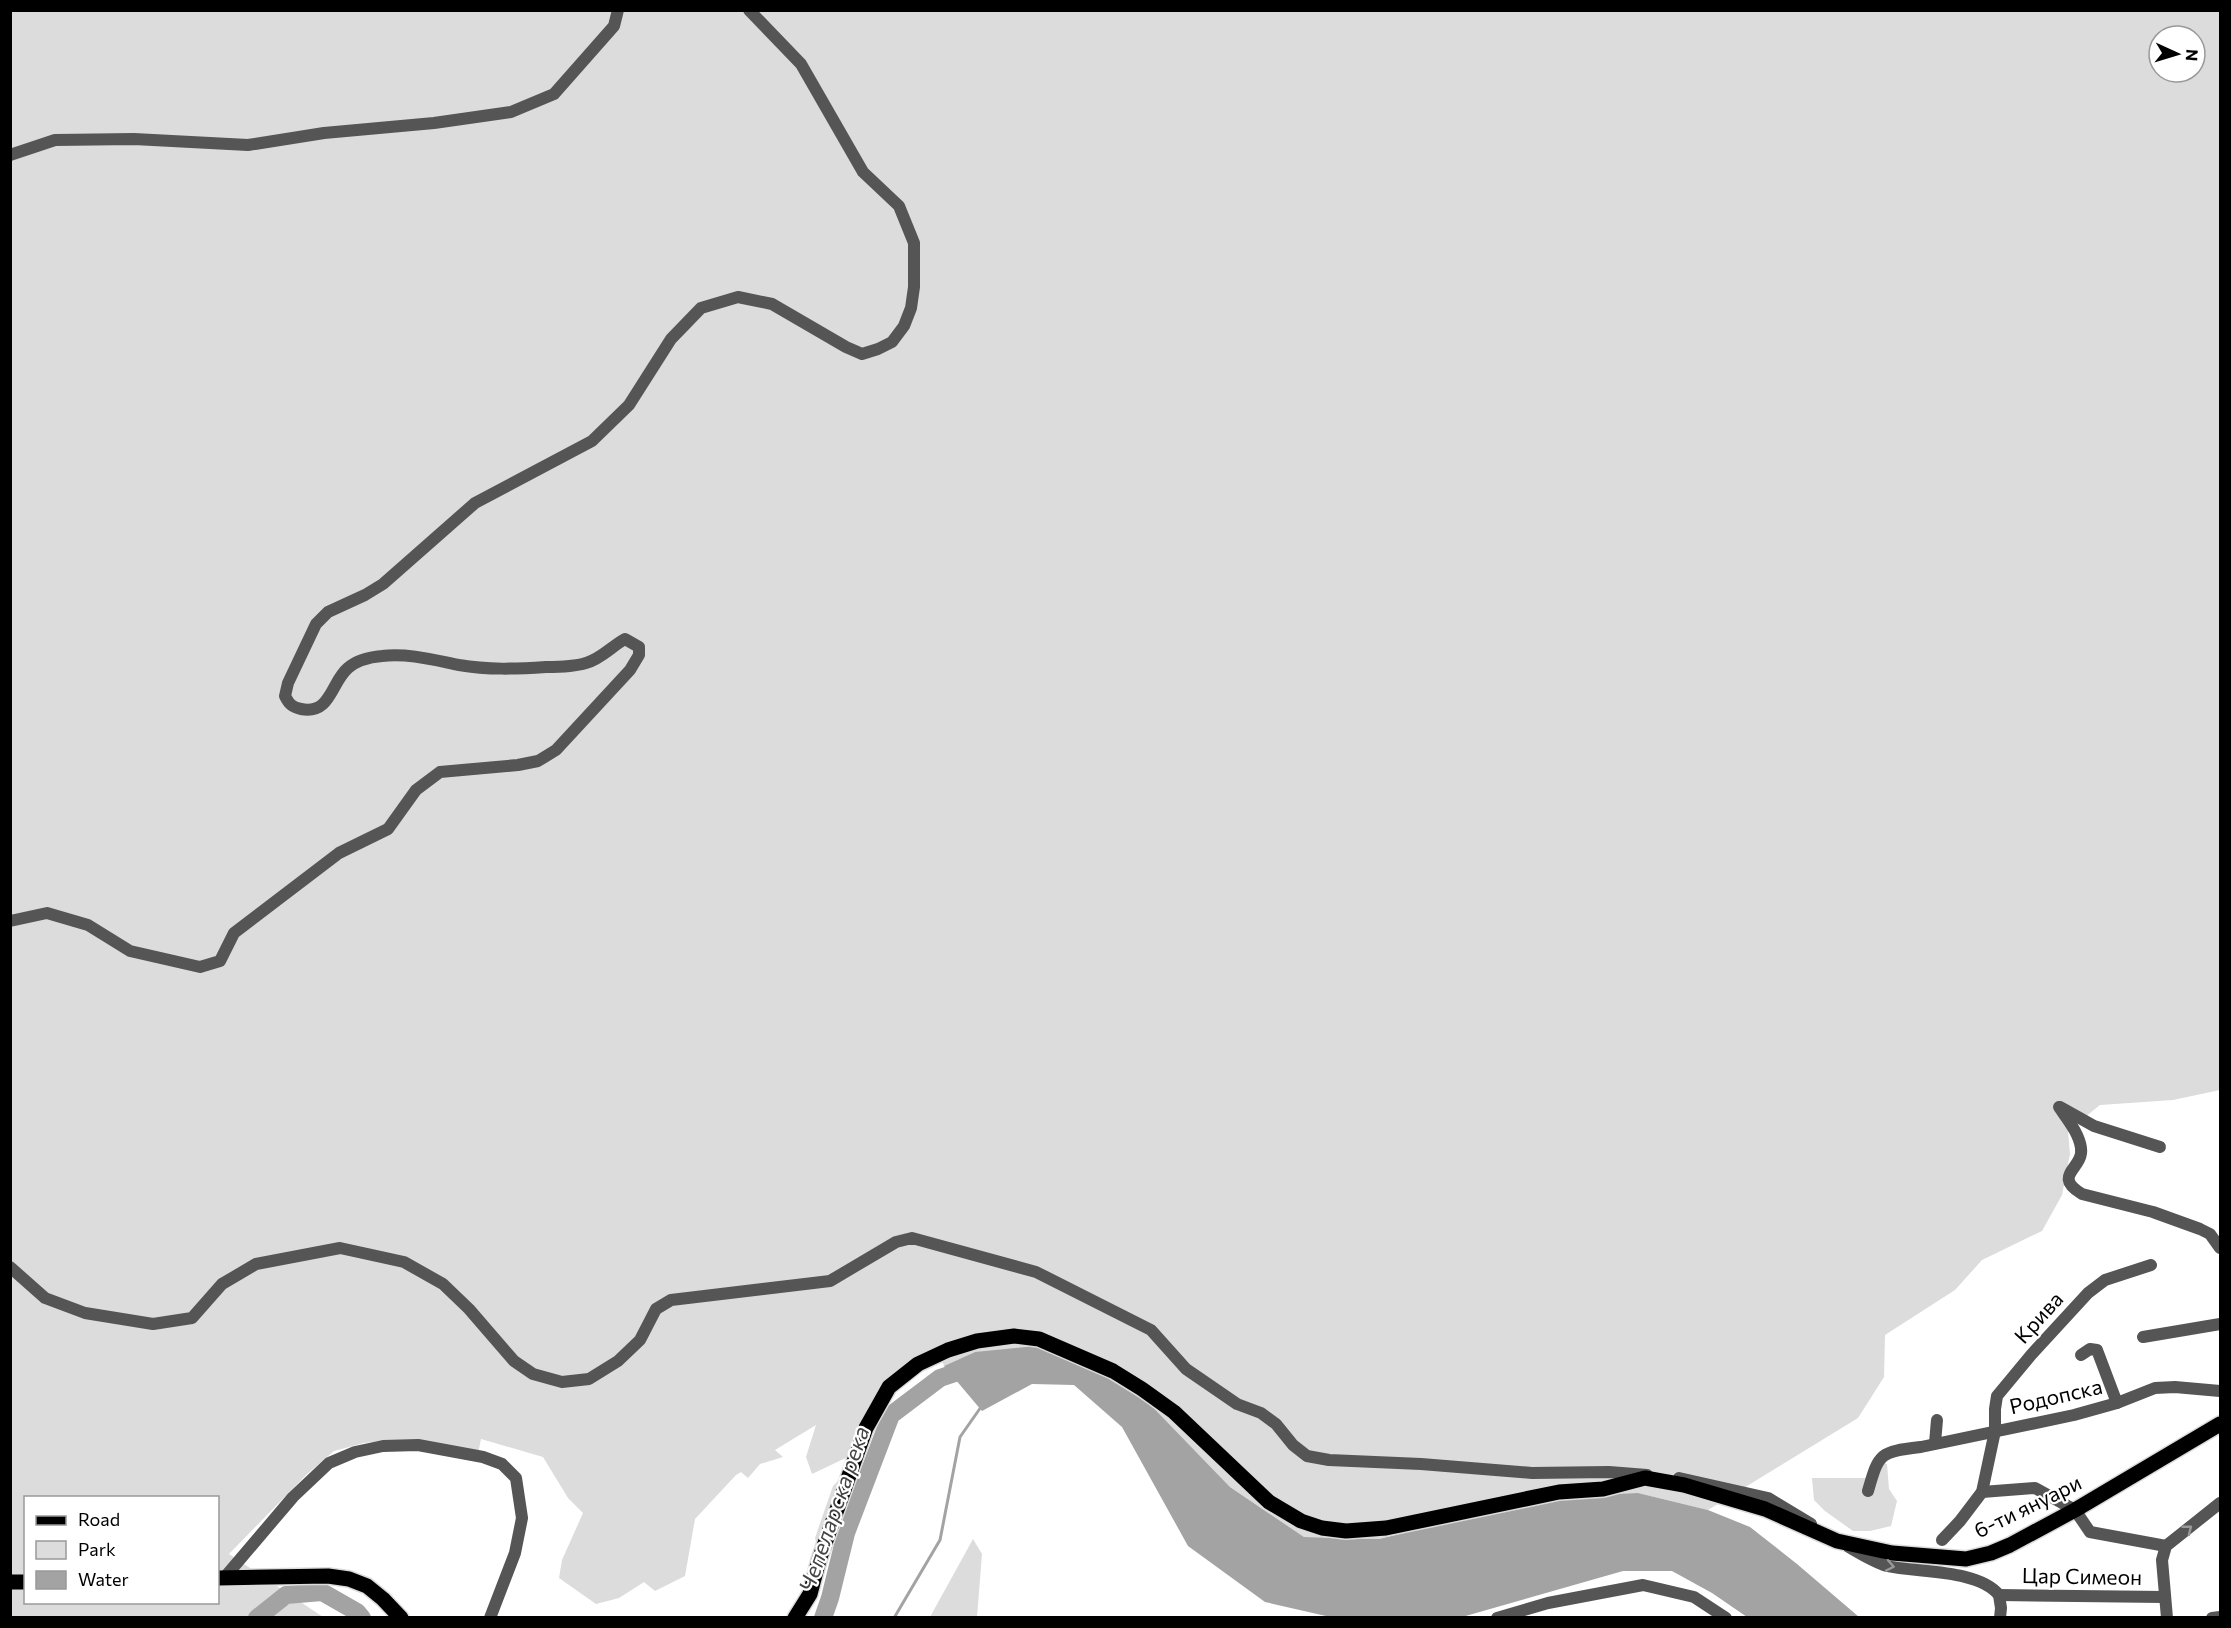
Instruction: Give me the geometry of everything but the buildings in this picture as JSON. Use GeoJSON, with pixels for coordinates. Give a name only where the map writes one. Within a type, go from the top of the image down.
{"type":"FeatureCollection","features":[{"type":"Feature","properties":{"kind":"main road","name":"6-ти януари"},"geometry":{"type":"LineString","coordinates":[[795,1617],[810,1594],[866,1428],[889,1387],[918,1364],[948,1350],[977,1341],[1014,1336],[1039,1339],[1069,1350],[1113,1371],[1174,1412],[1269,1502],[1301,1521],[1322,1528],[1347,1531],[1386,1528],[1559,1492],[1603,1490],[1645,1478],[1684,1485],[1765,1509],[1838,1541],[1892,1553],[1966,1559],[1991,1553],[2010,1545],[2075,1510],[2220,1424]]}},
{"type":"Feature","properties":{"kind":"main road"},"geometry":{"type":"LineString","coordinates":[[221,1578],[328,1576],[349,1579],[367,1586],[400,1617]]}},
{"type":"Feature","properties":{"kind":"street"},"geometry":{"type":"LineString","coordinates":[[10,155],[55,140],[134,139],[249,145],[324,133],[434,123],[511,112],[554,94],[614,26],[618,10]]}},
{"type":"Feature","properties":{"kind":"street"},"geometry":{"type":"LineString","coordinates":[[10,921],[47,913],[88,925],[130,951],[200,967],[220,961],[234,933],[339,853],[388,830],[416,790],[440,772],[538,761],[556,750],[630,670],[639,655],[639,647],[625,639],[597,659],[572,666],[492,670],[393,655],[359,661],[348,667],[327,700],[318,708],[308,710],[298,708],[290,705],[285,696],[288,683],[316,624],[328,612],[383,584],[475,503],[592,441],[629,405],[671,339],[701,308],[738,297],[772,304],[862,354],[892,342],[904,326],[912,308],[914,243],[899,206],[863,172],[801,64],[749,10]]}},
{"type":"Feature","properties":{"kind":"street"},"geometry":{"type":"LineString","coordinates":[[2160,1147],[2094,1126],[2059,1107],[2079,1138],[2082,1151],[2079,1160],[2069,1171],[2068,1179],[2072,1188],[2082,1194],[2153,1212],[2200,1229],[2210,1234],[2220,1248]]}},
{"type":"Feature","properties":{"kind":"street"},"geometry":{"type":"LineString","coordinates":[[10,1267],[45,1298],[85,1313],[153,1324],[192,1318],[222,1284],[256,1264],[340,1248],[404,1262],[443,1284],[470,1309],[514,1361],[533,1374],[562,1382],[590,1379],[618,1361],[640,1340],[656,1309],[671,1300],[830,1281],[896,1242],[912,1238],[1036,1272],[1151,1330],[1186,1369],[1237,1404],[1261,1413],[1276,1424],[1293,1445],[1307,1456],[1329,1460],[1421,1464],[1532,1473],[1609,1472],[1685,1479],[1768,1498],[1838,1541],[1880,1563],[1961,1576],[1984,1584],[1999,1595],[2000,1617]]}},
{"type":"Feature","properties":{"kind":"street","name":"Крива"},"geometry":{"type":"LineString","coordinates":[[1982,1492],[1995,1431],[1997,1396],[2088,1293],[2105,1280],[2151,1265]]}},
{"type":"Feature","properties":{"kind":"street"},"geometry":{"type":"LineString","coordinates":[[2144,1336],[2220,1324]]}},
{"type":"Feature","properties":{"kind":"street"},"geometry":{"type":"LineString","coordinates":[[2081,1355],[2090,1349],[2097,1350],[2117,1403]]}},
{"type":"Feature","properties":{"kind":"street","name":"Родопска"},"geometry":{"type":"LineString","coordinates":[[1868,1491],[1874,1468],[1883,1455],[1898,1450],[2074,1415],[2117,1403],[2155,1388],[2175,1387],[2220,1391]]}},
{"type":"Feature","properties":{"kind":"street"},"geometry":{"type":"LineString","coordinates":[[1935,1443],[1937,1420]]}},
{"type":"Feature","properties":{"kind":"street"},"geometry":{"type":"LineString","coordinates":[[221,1578],[293,1497],[329,1463],[355,1452],[383,1446],[418,1445],[483,1457],[502,1464],[516,1478],[522,1518],[515,1553],[490,1617]]}},
{"type":"Feature","properties":{"kind":"street"},"geometry":{"type":"LineString","coordinates":[[1942,1540],[1982,1492],[2035,1488],[2075,1510],[2090,1532],[2166,1546]]}},
{"type":"Feature","properties":{"kind":"street"},"geometry":{"type":"LineString","coordinates":[[2167,1617],[2162,1560],[2166,1546],[2220,1503]]}},
{"type":"Feature","properties":{"kind":"street"},"geometry":{"type":"LineString","coordinates":[[1497,1617],[1548,1603],[1643,1585],[1694,1597],[1726,1617]]}},
{"type":"Feature","properties":{"kind":"street","name":"Цар Симеон"},"geometry":{"type":"LineString","coordinates":[[1999,1595],[2164,1597]]}},
{"type":"Feature","properties":{"kind":"street"},"geometry":{"type":"LineString","coordinates":[[2212,1617],[2220,1617]]}},
{"type":"Feature","properties":{"kind":"green space"},"geometry":{"type":"Polygon","coordinates":[[[11,11],[2220,11],[2220,1090],[2173,1100],[2100,1105],[2068,1131],[2070,1154],[2062,1195],[2042,1231],[1982,1260],[1955,1290],[1885,1335],[1884,1377],[1858,1418],[1708,1510],[1638,1493],[1557,1496],[1379,1539],[1304,1537],[1230,1487],[1142,1396],[975,1352],[944,1366],[938,1349],[903,1371],[852,1455],[812,1474],[806,1457],[816,1425],[775,1450],[783,1457],[760,1464],[748,1478],[741,1472],[736,1475],[695,1519],[685,1576],[655,1591],[644,1582],[619,1598],[596,1604],[559,1578],[562,1560],[583,1513],[568,1498],[543,1457],[481,1439],[478,1454],[390,1440],[364,1443],[334,1451],[306,1475],[229,1554],[323,1617],[11,1618],[11,11]]]}},
{"type":"Feature","properties":{"kind":"green space"},"geometry":{"type":"Polygon","coordinates":[[[1880,1463],[1887,1464],[1889,1489],[1897,1501],[1891,1526],[1870,1531],[1853,1531],[1814,1500],[1812,1478],[1865,1478],[1880,1463]]]}},
{"type":"Feature","properties":{"kind":"green space"},"geometry":{"type":"Polygon","coordinates":[[[847,1479],[818,1549],[815,1538],[833,1486],[839,1480],[847,1479]]]}},
{"type":"Feature","properties":{"kind":"green space"},"geometry":{"type":"Polygon","coordinates":[[[973,1539],[982,1554],[977,1617],[930,1617],[973,1539]]]}},
{"type":"Feature","properties":{"kind":"water"},"geometry":{"type":"Polygon","coordinates":[[[1045,1345],[1086,1361],[1142,1396],[1230,1487],[1304,1537],[1379,1539],[1556,1496],[1638,1493],[1708,1510],[1750,1527],[1859,1617],[1747,1617],[1712,1593],[1672,1571],[1623,1571],[1462,1617],[1326,1616],[1265,1602],[1188,1546],[1122,1427],[1074,1385],[1032,1384],[982,1411],[944,1366],[975,1352],[1045,1345]]]}},
{"type":"Feature","properties":{"kind":"waterway","name":"Чепеларска река"},"geometry":{"type":"LineString","coordinates":[[823,1618],[846,1533],[891,1415],[940,1378],[973,1367]]}},
{"type":"Feature","properties":{"kind":"waterway"},"geometry":{"type":"LineString","coordinates":[[894,1618],[940,1540],[960,1437],[981,1407]]}},
{"type":"Feature","properties":{"kind":"waterway","name":"Чепеларска река"},"geometry":{"type":"LineString","coordinates":[[257,1618],[286,1595],[322,1592],[357,1612],[362,1618]]}}]}
